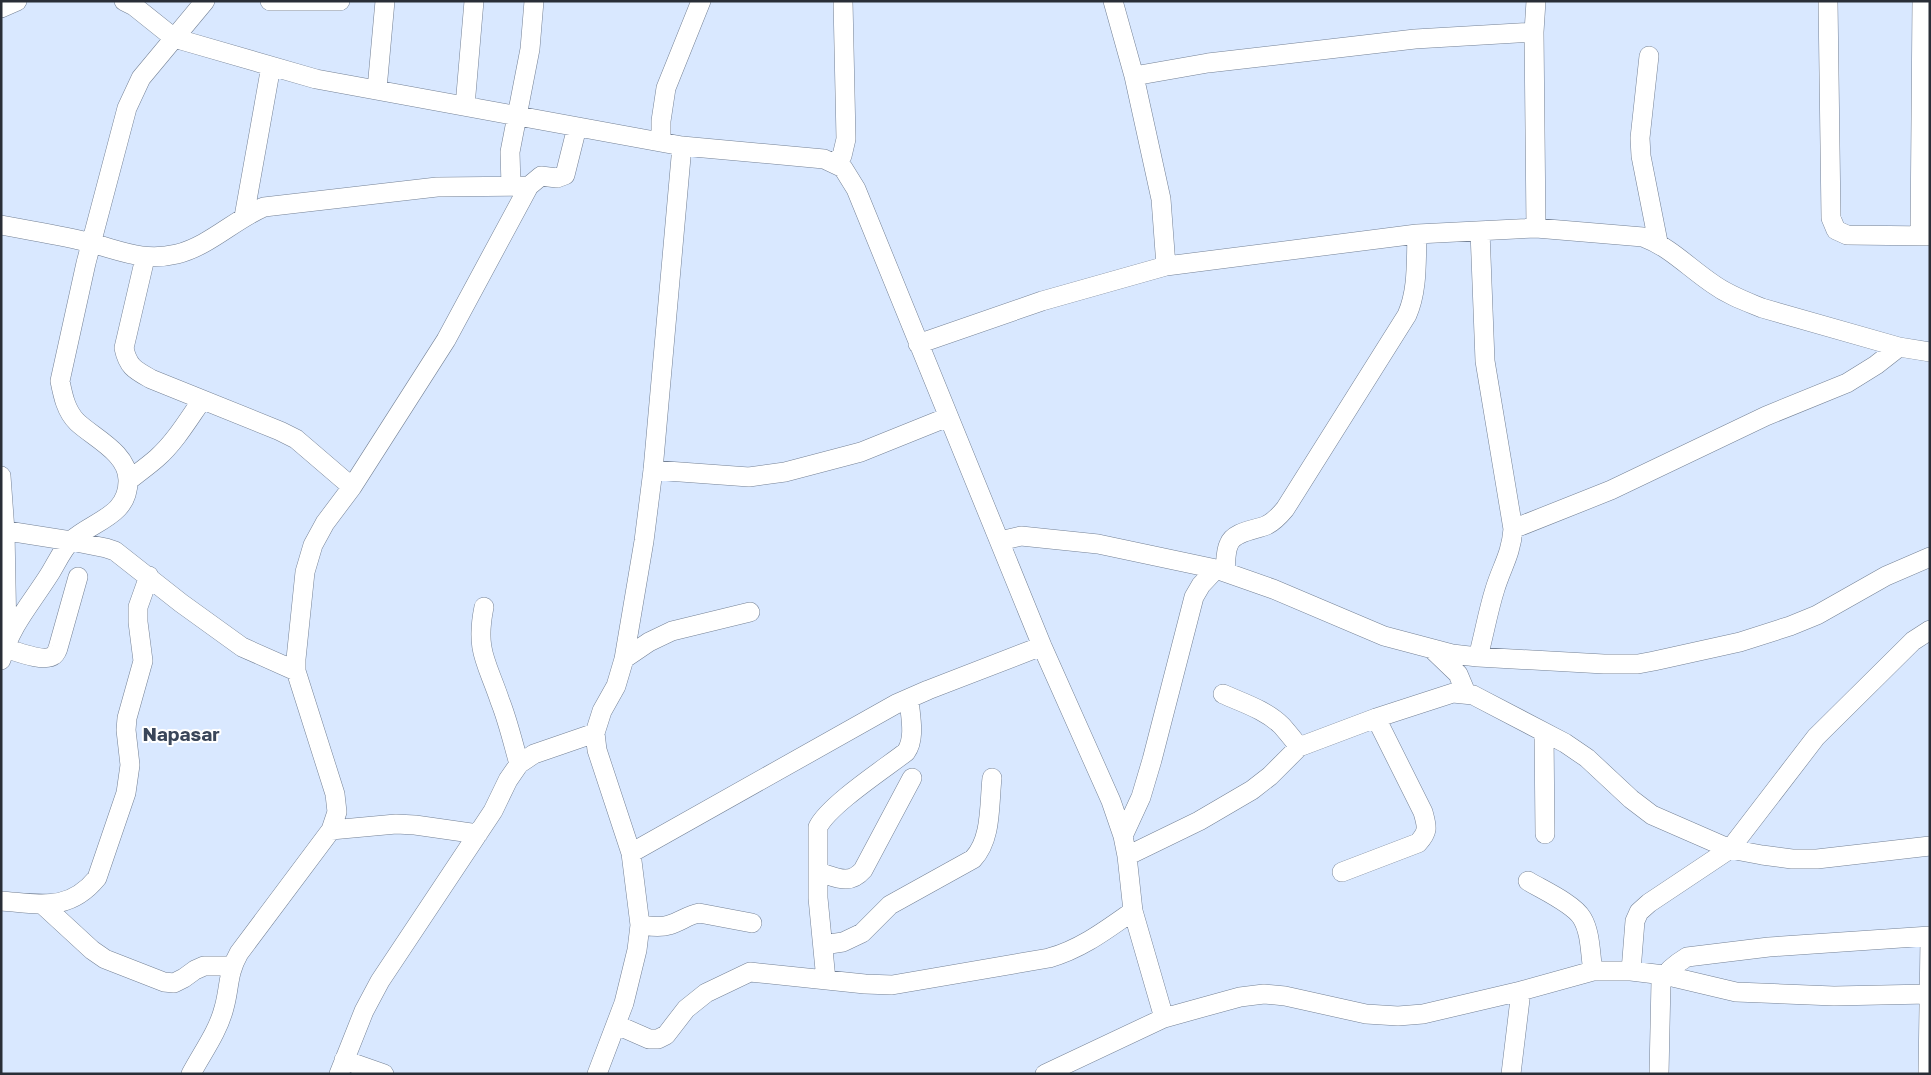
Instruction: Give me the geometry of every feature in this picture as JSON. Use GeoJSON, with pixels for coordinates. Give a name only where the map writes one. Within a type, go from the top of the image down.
{"type":"FeatureCollection","features":[{"type":"Feature","properties":{"kind":"street"},"geometry":{"type":"LineString","coordinates":[[124,1],[134,6],[174,38],[316,79],[682,146],[812,158],[833,163],[843,168],[850,177],[1042,646],[1111,801],[1127,856],[1133,912],[1164,1018]]}},
{"type":"Feature","properties":{"kind":"street"},"geometry":{"type":"LineString","coordinates":[[270,1],[340,1]]}},
{"type":"Feature","properties":{"kind":"street"},"geometry":{"type":"LineString","coordinates":[[377,89],[385,1]]}},
{"type":"Feature","properties":{"kind":"street"},"geometry":{"type":"LineString","coordinates":[[465,106],[474,1]]}},
{"type":"Feature","properties":{"kind":"street"},"geometry":{"type":"LineString","coordinates":[[191,1074],[216,1030],[224,1008],[232,966],[239,953],[331,830],[337,812],[336,794],[296,672],[305,572],[313,545],[326,523],[352,487],[446,340],[520,186],[510,152],[530,49],[534,1]]}},
{"type":"Feature","properties":{"kind":"street"},"geometry":{"type":"LineString","coordinates":[[661,142],[661,121],[666,88],[701,1]]}},
{"type":"Feature","properties":{"kind":"street"},"geometry":{"type":"LineString","coordinates":[[833,163],[842,156],[846,139],[844,1]]}},
{"type":"Feature","properties":{"kind":"street"},"geometry":{"type":"LineString","coordinates":[[1113,1],[1134,76],[1161,199],[1166,266]]}},
{"type":"Feature","properties":{"kind":"street"},"geometry":{"type":"LineString","coordinates":[[1536,1],[1534,32],[1536,228]]}},
{"type":"Feature","properties":{"kind":"street"},"geometry":{"type":"LineString","coordinates":[[1828,1],[1831,218],[1836,230],[1847,234],[1925,236],[1922,1]]}},
{"type":"Feature","properties":{"kind":"street"},"geometry":{"type":"LineString","coordinates":[[4,650],[16,622],[41,588],[71,541],[112,516],[126,494],[128,480],[124,464],[120,458],[76,421],[68,408],[60,381],[91,243],[127,108],[141,78],[197,6]]}},
{"type":"Feature","properties":{"kind":"street"},"geometry":{"type":"LineString","coordinates":[[1134,76],[1208,63],[1415,39],[1534,32]]}},
{"type":"Feature","properties":{"kind":"street"},"geometry":{"type":"LineString","coordinates":[[1649,56],[1640,138],[1641,156],[1658,242]]}},
{"type":"Feature","properties":{"kind":"street"},"geometry":{"type":"LineString","coordinates":[[244,217],[271,66]]}},
{"type":"Feature","properties":{"kind":"street"},"geometry":{"type":"LineString","coordinates":[[1,225],[91,243],[145,258],[176,254],[200,245],[244,217],[264,207],[438,187],[520,186],[541,176],[557,178],[565,175],[577,127]]}},
{"type":"Feature","properties":{"kind":"street"},"geometry":{"type":"LineString","coordinates":[[597,1074],[617,1025],[638,950],[640,925],[631,854],[597,750],[595,733],[602,711],[616,686],[624,659],[644,542],[653,470],[682,146]]}},
{"type":"Feature","properties":{"kind":"street"},"geometry":{"type":"LineString","coordinates":[[918,344],[1042,301],[1166,266],[1417,234],[1536,228],[1643,236],[1658,242],[1712,284],[1744,301],[1762,308],[1899,347],[1930,352]]}},
{"type":"Feature","properties":{"kind":"street"},"geometry":{"type":"LineString","coordinates":[[1478,658],[1492,598],[1508,560],[1513,529],[1484,361],[1480,231]]}},
{"type":"Feature","properties":{"kind":"street"},"geometry":{"type":"LineString","coordinates":[[1122,836],[1140,797],[1152,760],[1194,597],[1201,585],[1220,570],[1229,543],[1233,538],[1276,520],[1285,509],[1407,315],[1414,290],[1417,234]]}},
{"type":"Feature","properties":{"kind":"street"},"geometry":{"type":"LineString","coordinates":[[145,258],[124,348],[127,360],[134,369],[151,379],[296,439],[352,487]]}},
{"type":"Feature","properties":{"kind":"street"},"geometry":{"type":"LineString","coordinates":[[1513,529],[1611,490],[1766,416],[1848,382],[1876,366],[1899,347]]}},
{"type":"Feature","properties":{"kind":"street"},"geometry":{"type":"LineString","coordinates":[[128,480],[156,459],[167,448],[177,437],[202,400]]}},
{"type":"Feature","properties":{"kind":"street"},"geometry":{"type":"LineString","coordinates":[[653,470],[749,477],[784,472],[861,452],[948,417]]}},
{"type":"Feature","properties":{"kind":"street"},"geometry":{"type":"LineString","coordinates":[[1,476],[4,650]]}},
{"type":"Feature","properties":{"kind":"street"},"geometry":{"type":"LineString","coordinates":[[3,530],[71,541],[115,551],[181,603],[242,647],[296,672]]}},
{"type":"Feature","properties":{"kind":"street"},"geometry":{"type":"LineString","coordinates":[[1000,541],[1021,536],[1098,544],[1220,570],[1274,589],[1384,636],[1452,654],[1478,658],[1570,663],[1638,664],[1740,642],[1817,615],[1886,576],[1930,558]]}},
{"type":"Feature","properties":{"kind":"street"},"geometry":{"type":"LineString","coordinates":[[1,901],[42,904],[63,902],[76,898],[89,888],[97,878],[126,793],[130,765],[126,730],[127,718],[143,661],[138,607],[149,576]]}},
{"type":"Feature","properties":{"kind":"street"},"geometry":{"type":"LineString","coordinates":[[4,650],[48,659],[54,655],[58,648],[78,577]]}},
{"type":"Feature","properties":{"kind":"street"},"geometry":{"type":"LineString","coordinates":[[484,607],[480,628],[484,662],[500,701],[519,764]]}},
{"type":"Feature","properties":{"kind":"street"},"geometry":{"type":"LineString","coordinates":[[624,659],[649,642],[672,632],[750,612]]}},
{"type":"Feature","properties":{"kind":"street"},"geometry":{"type":"LineString","coordinates":[[1631,971],[1635,921],[1639,912],[1649,903],[1730,848],[1816,737],[1914,641],[1930,630]]}},
{"type":"Feature","properties":{"kind":"street"},"geometry":{"type":"LineString","coordinates":[[631,854],[909,699],[1042,646]]}},
{"type":"Feature","properties":{"kind":"street"},"geometry":{"type":"LineString","coordinates":[[1432,648],[1458,674],[1466,693]]}},
{"type":"Feature","properties":{"kind":"street"},"geometry":{"type":"LineString","coordinates":[[1127,856],[1199,821],[1252,790],[1270,776],[1299,747],[1376,718],[1453,693],[1466,693],[1481,699],[1565,743],[1587,758],[1631,799],[1652,815],[1730,848],[1762,856],[1817,859],[1930,846]]}},
{"type":"Feature","properties":{"kind":"street"},"geometry":{"type":"LineString","coordinates":[[1223,694],[1256,708],[1271,717],[1299,747]]}},
{"type":"Feature","properties":{"kind":"street"},"geometry":{"type":"LineString","coordinates":[[826,980],[818,898],[818,827],[837,806],[906,752],[910,746],[911,737],[909,699]]}},
{"type":"Feature","properties":{"kind":"street"},"geometry":{"type":"LineString","coordinates":[[1342,872],[1418,843],[1426,834],[1427,826],[1423,812],[1376,718]]}},
{"type":"Feature","properties":{"kind":"street"},"geometry":{"type":"LineString","coordinates":[[1544,732],[1545,834]]}},
{"type":"Feature","properties":{"kind":"street"},"geometry":{"type":"LineString","coordinates":[[384,1074],[341,1067],[364,1010],[380,981],[478,834],[519,764],[534,754],[595,733]]}},
{"type":"Feature","properties":{"kind":"street"},"geometry":{"type":"LineString","coordinates":[[818,872],[849,880],[857,878],[912,778]]}},
{"type":"Feature","properties":{"kind":"street"},"geometry":{"type":"LineString","coordinates":[[823,945],[843,942],[862,933],[890,905],[974,859],[980,852],[985,840],[992,778]]}},
{"type":"Feature","properties":{"kind":"street"},"geometry":{"type":"LineString","coordinates":[[331,830],[396,824],[478,834]]}},
{"type":"Feature","properties":{"kind":"street"},"geometry":{"type":"LineString","coordinates":[[1528,881],[1572,908],[1582,917],[1587,930],[1593,971]]}},
{"type":"Feature","properties":{"kind":"street"},"geometry":{"type":"LineString","coordinates":[[42,904],[85,944],[105,959],[164,982],[174,983],[204,966],[232,966]]}},
{"type":"Feature","properties":{"kind":"street"},"geometry":{"type":"LineString","coordinates":[[617,1025],[649,1039],[658,1039],[666,1035],[686,1009],[706,993],[750,972],[892,985],[1049,958],[1067,953],[1084,944],[1133,912]]}},
{"type":"Feature","properties":{"kind":"street"},"geometry":{"type":"LineString","coordinates":[[640,925],[660,927],[700,913],[752,923]]}},
{"type":"Feature","properties":{"kind":"street"},"geometry":{"type":"LineString","coordinates":[[1659,1074],[1660,986],[1664,975],[1678,962],[1687,957],[1769,947],[1930,937],[1928,1074]]}},
{"type":"Feature","properties":{"kind":"street"},"geometry":{"type":"LineString","coordinates":[[1045,1074],[1164,1018],[1240,997],[1264,994],[1285,996],[1366,1014],[1398,1016],[1423,1014],[1521,991],[1593,971],[1631,971],[1664,975],[1736,992],[1834,996],[1928,994]]}},
{"type":"Feature","properties":{"kind":"street"},"geometry":{"type":"LineString","coordinates":[[1511,1074],[1521,991]]}},
{"type":"Feature","properties":{"kind":"district","name":"Napasar"},"geometry":{"type":"Point","coordinates":[181,733]}}]}
